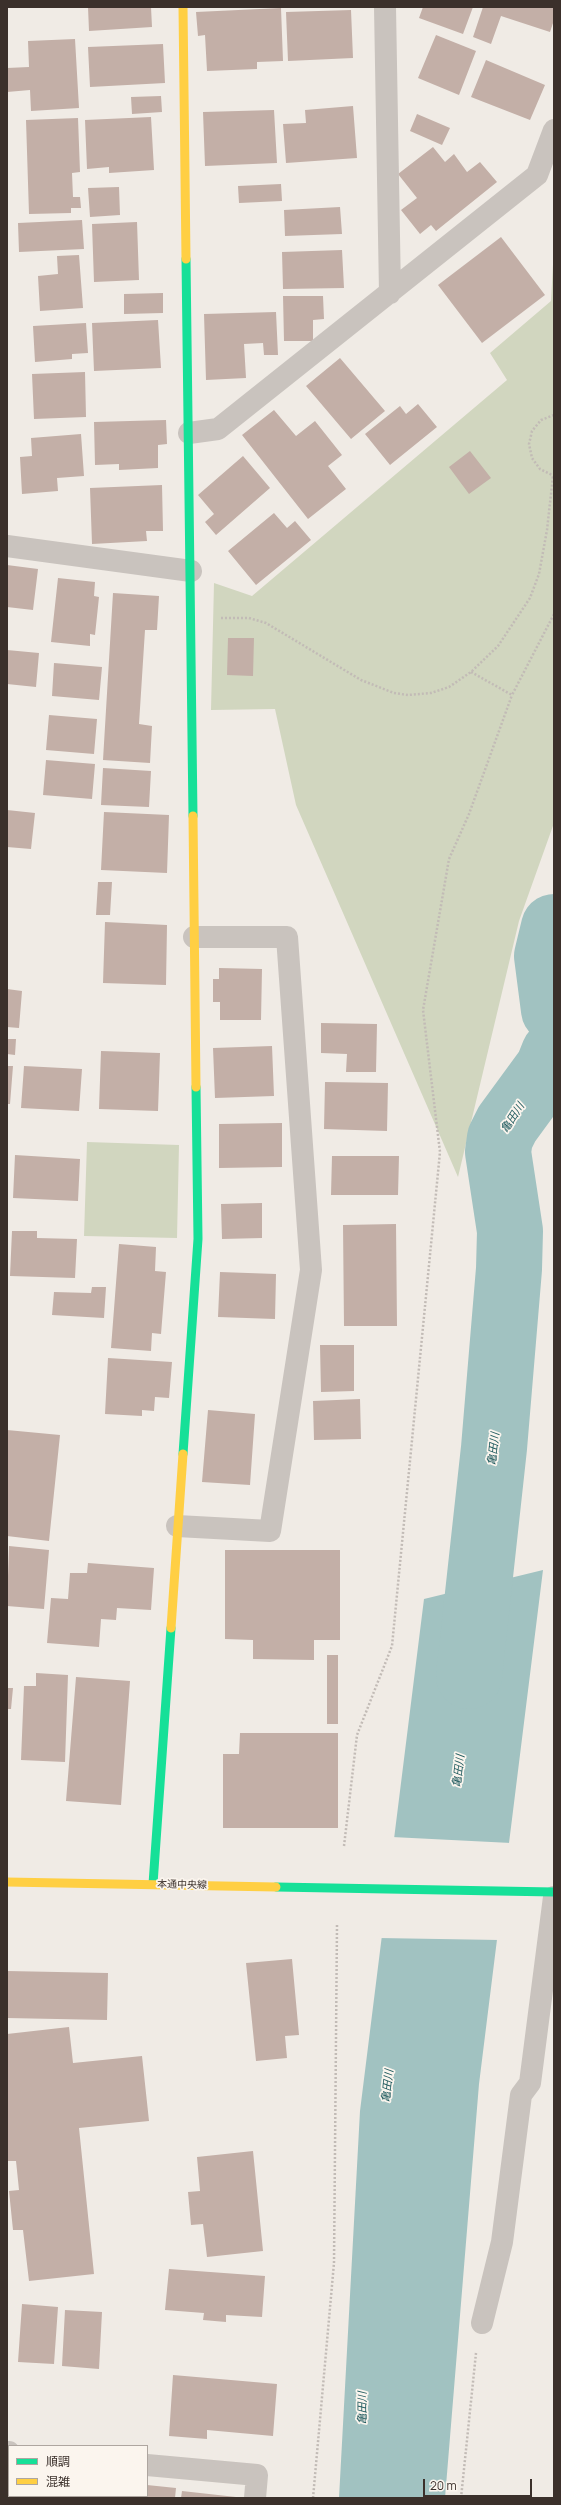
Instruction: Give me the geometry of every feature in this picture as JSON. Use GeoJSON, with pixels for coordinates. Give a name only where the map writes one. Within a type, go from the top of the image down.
{"type":"FeatureCollection","features":[{"type":"Feature","properties":{"kind":"street"},"geometry":{"type":"LineString","coordinates":[[153,1884],[198,1240],[183,7]]}},
{"type":"Feature","properties":{"kind":"street"},"geometry":{"type":"LineString","coordinates":[[385,7],[390,293]]}},
{"type":"Feature","properties":{"kind":"street"},"geometry":{"type":"LineString","coordinates":[[189,433],[218,429],[537,175],[554,130]]}},
{"type":"Feature","properties":{"kind":"street"},"geometry":{"type":"LineString","coordinates":[[7,546],[191,571]]}},
{"type":"Feature","properties":{"kind":"street"},"geometry":{"type":"LineString","coordinates":[[177,1526],[270,1531],[311,1270],[287,937],[194,937]]}},
{"type":"Feature","properties":{"kind":"street","name":"本通中央線"},"geometry":{"type":"LineString","coordinates":[[7,1882],[356,1888],[526,1893],[554,1892]]}},
{"type":"Feature","properties":{"kind":"street"},"geometry":{"type":"LineString","coordinates":[[482,2323],[502,2242],[521,2094],[530,2084],[554,1898]]}},
{"type":"Feature","properties":{"kind":"street"},"geometry":{"type":"LineString","coordinates":[[148,2465],[257,2475],[255,2498]]}},
{"type":"Feature","properties":{"kind":"path"},"geometry":{"type":"LineString","coordinates":[[191,622],[233,617],[248,618],[266,623],[360,680],[394,694],[408,695],[431,693],[449,687],[471,672],[498,646],[530,598],[540,567],[553,476],[540,469],[532,458],[529,444],[532,431],[541,420],[554,415]]}},
{"type":"Feature","properties":{"kind":"path"},"geometry":{"type":"LineString","coordinates":[[344,1846],[357,1735],[392,1646],[440,1160],[423,1010],[449,859],[469,814],[512,695],[554,614]]}},
{"type":"Feature","properties":{"kind":"path"},"geometry":{"type":"LineString","coordinates":[[471,672],[512,695]]}},
{"type":"Feature","properties":{"kind":"path"},"geometry":{"type":"LineString","coordinates":[[312,2498],[334,2263],[337,1925]]}},
{"type":"Feature","properties":{"kind":"path"},"geometry":{"type":"LineString","coordinates":[[461,2498],[477,2348],[482,2323]]}},
{"type":"Feature","properties":{"kind":"green space"},"geometry":{"type":"Polygon","coordinates":[[[554,246],[554,823],[519,921],[458,1177],[296,805],[275,709],[211,710],[214,583],[252,596],[507,380],[490,353],[551,301],[554,246]]]}},
{"type":"Feature","properties":{"kind":"green space"},"geometry":{"type":"Polygon","coordinates":[[[87,1142],[179,1145],[177,1238],[84,1236],[87,1142]]]}},
{"type":"Feature","properties":{"kind":"water"},"geometry":{"type":"Polygon","coordinates":[[[543,1570],[479,2084],[445,2498],[339,2498],[360,2111],[424,1599],[543,1570]]]}},
{"type":"Feature","properties":{"kind":"pier"},"geometry":{"type":"Polygon","coordinates":[[[392,1837],[511,1843],[499,1940],[379,1938],[392,1837]]]}},
{"type":"Feature","properties":{"kind":"building"},"geometry":{"type":"Polygon","coordinates":[[[88,7],[151,7],[152,27],[89,31],[88,7]]]}},
{"type":"Feature","properties":{"kind":"building"},"geometry":{"type":"Polygon","coordinates":[[[423,7],[473,7],[463,34],[419,18],[423,7]]]}},
{"type":"Feature","properties":{"kind":"building"},"geometry":{"type":"Polygon","coordinates":[[[483,7],[554,7],[554,20],[550,32],[501,16],[491,44],[473,37],[483,7]]]}},
{"type":"Feature","properties":{"kind":"building"},"geometry":{"type":"Polygon","coordinates":[[[281,8],[283,61],[257,62],[257,69],[207,71],[205,35],[198,36],[196,12],[281,8]]]}},
{"type":"Feature","properties":{"kind":"building"},"geometry":{"type":"Polygon","coordinates":[[[351,10],[353,58],[288,61],[286,12],[351,10]]]}},
{"type":"Feature","properties":{"kind":"building"},"geometry":{"type":"Polygon","coordinates":[[[436,35],[476,51],[459,95],[418,78],[436,35]]]}},
{"type":"Feature","properties":{"kind":"building"},"geometry":{"type":"Polygon","coordinates":[[[75,39],[79,108],[31,111],[30,90],[7,92],[7,68],[29,67],[28,41],[75,39]]]}},
{"type":"Feature","properties":{"kind":"building"},"geometry":{"type":"Polygon","coordinates":[[[163,44],[165,83],[90,87],[88,47],[163,44]]]}},
{"type":"Feature","properties":{"kind":"building"},"geometry":{"type":"Polygon","coordinates":[[[486,60],[545,85],[530,120],[471,97],[486,60]]]}},
{"type":"Feature","properties":{"kind":"building"},"geometry":{"type":"Polygon","coordinates":[[[161,96],[162,112],[132,114],[131,97],[161,96]]]}},
{"type":"Feature","properties":{"kind":"building"},"geometry":{"type":"Polygon","coordinates":[[[353,106],[357,158],[286,163],[283,124],[306,123],[305,110],[353,106]]]}},
{"type":"Feature","properties":{"kind":"building"},"geometry":{"type":"Polygon","coordinates":[[[274,110],[277,163],[205,166],[203,112],[274,110]]]}},
{"type":"Feature","properties":{"kind":"building"},"geometry":{"type":"Polygon","coordinates":[[[417,114],[450,128],[442,145],[410,131],[417,114]]]}},
{"type":"Feature","properties":{"kind":"building"},"geometry":{"type":"Polygon","coordinates":[[[151,117],[154,170],[109,173],[109,167],[87,169],[85,120],[151,117]]]}},
{"type":"Feature","properties":{"kind":"building"},"geometry":{"type":"Polygon","coordinates":[[[78,118],[80,172],[72,173],[73,197],[80,197],[81,208],[71,208],[71,213],[29,214],[26,120],[78,118]]]}},
{"type":"Feature","properties":{"kind":"building"},"geometry":{"type":"Polygon","coordinates":[[[433,147],[445,162],[454,154],[467,172],[480,162],[497,182],[436,231],[431,225],[420,234],[401,210],[417,198],[398,174],[433,147]]]}},
{"type":"Feature","properties":{"kind":"building"},"geometry":{"type":"Polygon","coordinates":[[[281,184],[282,201],[239,203],[238,186],[281,184]]]}},
{"type":"Feature","properties":{"kind":"building"},"geometry":{"type":"Polygon","coordinates":[[[119,187],[120,215],[90,217],[88,188],[119,187]]]}},
{"type":"Feature","properties":{"kind":"building"},"geometry":{"type":"Polygon","coordinates":[[[340,207],[342,234],[285,236],[284,210],[340,207]]]}},
{"type":"Feature","properties":{"kind":"building"},"geometry":{"type":"Polygon","coordinates":[[[82,220],[84,249],[19,252],[18,223],[82,220]]]}},
{"type":"Feature","properties":{"kind":"building"},"geometry":{"type":"Polygon","coordinates":[[[137,222],[139,280],[94,282],[92,224],[137,222]]]}},
{"type":"Feature","properties":{"kind":"building"},"geometry":{"type":"Polygon","coordinates":[[[501,237],[545,295],[482,343],[438,285],[501,237]]]}},
{"type":"Feature","properties":{"kind":"building"},"geometry":{"type":"Polygon","coordinates":[[[342,250],[344,288],[283,289],[282,252],[342,250]]]}},
{"type":"Feature","properties":{"kind":"building"},"geometry":{"type":"Polygon","coordinates":[[[79,255],[83,308],[40,311],[38,276],[58,274],[57,256],[79,255]]]}},
{"type":"Feature","properties":{"kind":"building"},"geometry":{"type":"Polygon","coordinates":[[[163,293],[163,313],[124,314],[124,294],[163,293]]]}},
{"type":"Feature","properties":{"kind":"building"},"geometry":{"type":"Polygon","coordinates":[[[283,296],[323,296],[324,319],[313,320],[313,341],[284,341],[283,296]]]}},
{"type":"Feature","properties":{"kind":"building"},"geometry":{"type":"Polygon","coordinates":[[[276,312],[278,355],[264,355],[263,343],[244,344],[246,378],[206,380],[204,314],[276,312]]]}},
{"type":"Feature","properties":{"kind":"building"},"geometry":{"type":"Polygon","coordinates":[[[158,320],[161,368],[94,371],[92,323],[158,320]]]}},
{"type":"Feature","properties":{"kind":"building"},"geometry":{"type":"Polygon","coordinates":[[[86,323],[88,353],[72,354],[72,359],[35,362],[33,326],[86,323]]]}},
{"type":"Feature","properties":{"kind":"building"},"geometry":{"type":"Polygon","coordinates":[[[340,358],[385,411],[351,439],[306,386],[340,358]]]}},
{"type":"Feature","properties":{"kind":"building"},"geometry":{"type":"Polygon","coordinates":[[[85,372],[86,417],[34,419],[32,374],[85,372]]]}},
{"type":"Feature","properties":{"kind":"building"},"geometry":{"type":"Polygon","coordinates":[[[418,404],[437,427],[390,465],[365,434],[400,406],[406,414],[418,404]]]}},
{"type":"Feature","properties":{"kind":"building"},"geometry":{"type":"Polygon","coordinates":[[[274,410],[296,436],[315,421],[342,455],[328,466],[346,489],[308,519],[242,435],[274,410]]]}},
{"type":"Feature","properties":{"kind":"building"},"geometry":{"type":"Polygon","coordinates":[[[166,420],[167,444],[158,445],[158,468],[119,470],[119,464],[95,465],[94,422],[166,420]]]}},
{"type":"Feature","properties":{"kind":"building"},"geometry":{"type":"Polygon","coordinates":[[[81,434],[84,476],[57,478],[58,491],[22,494],[20,457],[32,456],[31,438],[81,434]]]}},
{"type":"Feature","properties":{"kind":"building"},"geometry":{"type":"Polygon","coordinates":[[[470,451],[491,478],[469,494],[449,467],[470,451]]]}},
{"type":"Feature","properties":{"kind":"building"},"geometry":{"type":"Polygon","coordinates":[[[243,456],[270,488],[216,535],[205,522],[214,514],[198,495],[243,456]]]}},
{"type":"Feature","properties":{"kind":"building"},"geometry":{"type":"Polygon","coordinates":[[[162,485],[163,531],[146,531],[147,541],[92,544],[90,488],[162,485]]]}},
{"type":"Feature","properties":{"kind":"building"},"geometry":{"type":"Polygon","coordinates":[[[274,513],[287,528],[295,521],[311,540],[256,585],[228,551],[274,513]]]}},
{"type":"Feature","properties":{"kind":"building"},"geometry":{"type":"Polygon","coordinates":[[[7,565],[38,569],[33,610],[7,607],[7,565]]]}},
{"type":"Feature","properties":{"kind":"building"},"geometry":{"type":"Polygon","coordinates":[[[58,578],[95,582],[94,596],[99,597],[95,635],[90,634],[90,646],[51,642],[58,578]]]}},
{"type":"Feature","properties":{"kind":"building"},"geometry":{"type":"Polygon","coordinates":[[[113,593],[159,596],[157,630],[145,630],[139,724],[152,726],[150,763],[103,760],[113,593]]]}},
{"type":"Feature","properties":{"kind":"building"},"geometry":{"type":"Polygon","coordinates":[[[228,638],[254,638],[253,676],[227,675],[228,638]]]}},
{"type":"Feature","properties":{"kind":"building"},"geometry":{"type":"Polygon","coordinates":[[[7,650],[39,653],[36,687],[7,684],[7,650]]]}},
{"type":"Feature","properties":{"kind":"building"},"geometry":{"type":"Polygon","coordinates":[[[54,663],[102,667],[99,700],[52,696],[54,663]]]}},
{"type":"Feature","properties":{"kind":"building"},"geometry":{"type":"Polygon","coordinates":[[[49,715],[97,719],[94,754],[46,750],[49,715]]]}},
{"type":"Feature","properties":{"kind":"building"},"geometry":{"type":"Polygon","coordinates":[[[46,760],[95,764],[92,799],[43,795],[46,760]]]}},
{"type":"Feature","properties":{"kind":"building"},"geometry":{"type":"Polygon","coordinates":[[[103,768],[151,771],[149,807],[101,805],[103,768]]]}},
{"type":"Feature","properties":{"kind":"building"},"geometry":{"type":"Polygon","coordinates":[[[7,810],[35,813],[31,849],[7,847],[7,810]]]}},
{"type":"Feature","properties":{"kind":"building"},"geometry":{"type":"Polygon","coordinates":[[[104,812],[169,815],[167,873],[101,870],[104,812]]]}},
{"type":"Feature","properties":{"kind":"building"},"geometry":{"type":"Polygon","coordinates":[[[98,882],[112,882],[110,915],[96,915],[98,882]]]}},
{"type":"Feature","properties":{"kind":"building"},"geometry":{"type":"Polygon","coordinates":[[[105,922],[167,925],[166,985],[103,983],[105,922]]]}},
{"type":"Feature","properties":{"kind":"building"},"geometry":{"type":"Polygon","coordinates":[[[219,968],[262,969],[261,1020],[220,1020],[220,1002],[213,1002],[213,979],[219,979],[219,968]]]}},
{"type":"Feature","properties":{"kind":"building"},"geometry":{"type":"Polygon","coordinates":[[[7,989],[22,991],[19,1028],[7,1027],[7,989]]]}},
{"type":"Feature","properties":{"kind":"building"},"geometry":{"type":"Polygon","coordinates":[[[321,1023],[377,1024],[376,1072],[346,1072],[347,1054],[321,1053],[321,1023]]]}},
{"type":"Feature","properties":{"kind":"building"},"geometry":{"type":"Polygon","coordinates":[[[7,1039],[16,1039],[15,1055],[7,1054],[7,1039]]]}},
{"type":"Feature","properties":{"kind":"building"},"geometry":{"type":"Polygon","coordinates":[[[272,1046],[274,1096],[215,1098],[213,1048],[272,1046]]]}},
{"type":"Feature","properties":{"kind":"building"},"geometry":{"type":"Polygon","coordinates":[[[101,1051],[160,1053],[158,1111],[99,1109],[101,1051]]]}},
{"type":"Feature","properties":{"kind":"building"},"geometry":{"type":"Polygon","coordinates":[[[7,1066],[13,1066],[10,1104],[7,1104],[7,1066]]]}},
{"type":"Feature","properties":{"kind":"building"},"geometry":{"type":"Polygon","coordinates":[[[24,1066],[82,1069],[79,1111],[21,1108],[24,1066]]]}},
{"type":"Feature","properties":{"kind":"building"},"geometry":{"type":"Polygon","coordinates":[[[325,1082],[388,1083],[387,1131],[324,1129],[325,1082]]]}},
{"type":"Feature","properties":{"kind":"building"},"geometry":{"type":"Polygon","coordinates":[[[282,1123],[282,1167],[219,1168],[219,1124],[282,1123]]]}},
{"type":"Feature","properties":{"kind":"building"},"geometry":{"type":"Polygon","coordinates":[[[15,1155],[80,1159],[78,1201],[13,1198],[15,1155]]]}},
{"type":"Feature","properties":{"kind":"building"},"geometry":{"type":"Polygon","coordinates":[[[332,1156],[399,1156],[398,1195],[331,1195],[332,1156]]]}},
{"type":"Feature","properties":{"kind":"building"},"geometry":{"type":"Polygon","coordinates":[[[262,1203],[262,1238],[222,1239],[221,1204],[262,1203]]]}},
{"type":"Feature","properties":{"kind":"building"},"geometry":{"type":"Polygon","coordinates":[[[396,1224],[397,1326],[344,1326],[343,1225],[396,1224]]]}},
{"type":"Feature","properties":{"kind":"building"},"geometry":{"type":"Polygon","coordinates":[[[12,1231],[37,1231],[37,1238],[77,1239],[75,1278],[10,1276],[12,1231]]]}},
{"type":"Feature","properties":{"kind":"building"},"geometry":{"type":"Polygon","coordinates":[[[119,1244],[156,1247],[155,1271],[166,1272],[161,1334],[152,1333],[151,1351],[111,1348],[119,1244]]]}},
{"type":"Feature","properties":{"kind":"building"},"geometry":{"type":"Polygon","coordinates":[[[220,1272],[276,1274],[275,1319],[218,1317],[220,1272]]]}},
{"type":"Feature","properties":{"kind":"building"},"geometry":{"type":"Polygon","coordinates":[[[92,1287],[106,1287],[104,1318],[52,1315],[54,1292],[91,1293],[92,1287]]]}},
{"type":"Feature","properties":{"kind":"building"},"geometry":{"type":"Polygon","coordinates":[[[320,1345],[354,1345],[354,1391],[321,1392],[320,1345]]]}},
{"type":"Feature","properties":{"kind":"building"},"geometry":{"type":"Polygon","coordinates":[[[108,1358],[172,1362],[169,1398],[155,1397],[154,1411],[142,1410],[142,1416],[105,1414],[108,1358]]]}},
{"type":"Feature","properties":{"kind":"building"},"geometry":{"type":"Polygon","coordinates":[[[360,1399],[361,1439],[314,1440],[313,1401],[360,1399]]]}},
{"type":"Feature","properties":{"kind":"building"},"geometry":{"type":"Polygon","coordinates":[[[208,1410],[255,1414],[250,1485],[202,1482],[208,1410]]]}},
{"type":"Feature","properties":{"kind":"building"},"geometry":{"type":"Polygon","coordinates":[[[7,1430],[60,1435],[49,1541],[7,1536],[7,1430]]]}},
{"type":"Feature","properties":{"kind":"building"},"geometry":{"type":"Polygon","coordinates":[[[9,1546],[49,1550],[44,1609],[7,1606],[9,1546]]]}},
{"type":"Feature","properties":{"kind":"building"},"geometry":{"type":"Polygon","coordinates":[[[225,1550],[340,1550],[340,1640],[314,1640],[314,1660],[253,1659],[253,1640],[225,1639],[225,1550]]]}},
{"type":"Feature","properties":{"kind":"building"},"geometry":{"type":"Polygon","coordinates":[[[88,1563],[154,1568],[151,1610],[117,1608],[116,1620],[101,1619],[99,1647],[47,1643],[51,1598],[68,1599],[70,1573],[87,1573],[88,1563]]]}},
{"type":"Feature","properties":{"kind":"building"},"geometry":{"type":"Polygon","coordinates":[[[327,1655],[338,1655],[338,1724],[327,1724],[327,1655]]]}},
{"type":"Feature","properties":{"kind":"building"},"geometry":{"type":"Polygon","coordinates":[[[36,1673],[68,1675],[65,1762],[21,1760],[24,1686],[36,1686],[36,1673]]]}},
{"type":"Feature","properties":{"kind":"building"},"geometry":{"type":"Polygon","coordinates":[[[76,1677],[130,1681],[121,1805],[66,1801],[76,1677]]]}},
{"type":"Feature","properties":{"kind":"building"},"geometry":{"type":"Polygon","coordinates":[[[7,1688],[13,1688],[11,1709],[7,1709],[7,1688]]]}},
{"type":"Feature","properties":{"kind":"building"},"geometry":{"type":"Polygon","coordinates":[[[240,1733],[338,1733],[338,1828],[223,1828],[223,1754],[239,1754],[240,1733]]]}},
{"type":"Feature","properties":{"kind":"building"},"geometry":{"type":"Polygon","coordinates":[[[292,1959],[299,2035],[285,2036],[287,2058],[256,2061],[246,1963],[292,1959]]]}},
{"type":"Feature","properties":{"kind":"building"},"geometry":{"type":"Polygon","coordinates":[[[7,1971],[108,1973],[107,2020],[7,2018],[7,1971]]]}},
{"type":"Feature","properties":{"kind":"building"},"geometry":{"type":"Polygon","coordinates":[[[69,2027],[73,2063],[142,2056],[149,2121],[79,2128],[94,2274],[29,2281],[23,2230],[13,2230],[9,2191],[19,2190],[16,2161],[7,2161],[7,2034],[69,2027]]]}},
{"type":"Feature","properties":{"kind":"building"},"geometry":{"type":"Polygon","coordinates":[[[253,2151],[263,2251],[207,2257],[203,2224],[191,2225],[188,2192],[200,2191],[197,2157],[253,2151]]]}},
{"type":"Feature","properties":{"kind":"building"},"geometry":{"type":"Polygon","coordinates":[[[169,2269],[265,2276],[262,2317],[226,2315],[226,2322],[203,2320],[204,2313],[165,2310],[169,2269]]]}},
{"type":"Feature","properties":{"kind":"building"},"geometry":{"type":"Polygon","coordinates":[[[22,2304],[58,2307],[54,2364],[18,2362],[22,2304]]]}},
{"type":"Feature","properties":{"kind":"building"},"geometry":{"type":"Polygon","coordinates":[[[65,2310],[102,2312],[99,2369],[62,2366],[65,2310]]]}},
{"type":"Feature","properties":{"kind":"building"},"geometry":{"type":"Polygon","coordinates":[[[173,2375],[277,2384],[273,2436],[207,2430],[207,2439],[169,2436],[173,2375]]]}},
{"type":"Feature","properties":{"kind":"building"},"geometry":{"type":"Polygon","coordinates":[[[148,2485],[176,2488],[175,2498],[133,2498],[148,2497],[148,2485]]]}},
{"type":"Feature","properties":{"kind":"building"},"geometry":{"type":"Polygon","coordinates":[[[182,2491],[236,2497],[236,2498],[181,2498],[182,2491]]]}},
{"type":"Feature","properties":{"kind":"building"},"geometry":{"type":"Polygon","coordinates":[[[56,2497],[114,2497],[114,2498],[56,2497]]]}},
{"type":"Feature","properties":{"kind":"waterway","name":"亀田川"},"geometry":{"type":"LineString","coordinates":[[554,927],[547,956],[554,1010]]}},
{"type":"Feature","properties":{"kind":"waterway","name":"亀田川"},"geometry":{"type":"LineString","coordinates":[[469,1676],[494,1448],[509,1269],[510,1231],[498,1152],[500,1138],[507,1124],[548,1068],[554,1053]]}},
{"type":"Feature","properties":{"kind":"traffic: fast"},"geometry":{"type":"LineString","coordinates":[[186,259],[193,816]]}},
{"type":"Feature","properties":{"kind":"traffic: fast"},"geometry":{"type":"LineString","coordinates":[[183,1454],[198,1239],[196,1087]]}},
{"type":"Feature","properties":{"kind":"traffic: fast"},"geometry":{"type":"LineString","coordinates":[[153,1884],[171,1628]]}},
{"type":"Feature","properties":{"kind":"traffic: fast"},"geometry":{"type":"LineString","coordinates":[[276,1887],[554,1892]]}},
{"type":"Feature","properties":{"kind":"traffic: slow"},"geometry":{"type":"LineString","coordinates":[[183,7],[186,259]]}},
{"type":"Feature","properties":{"kind":"traffic: slow"},"geometry":{"type":"LineString","coordinates":[[193,816],[196,1087]]}},
{"type":"Feature","properties":{"kind":"traffic: slow"},"geometry":{"type":"LineString","coordinates":[[171,1628],[183,1454]]}},
{"type":"Feature","properties":{"kind":"traffic: slow"},"geometry":{"type":"LineString","coordinates":[[7,1882],[276,1887]]}}]}
